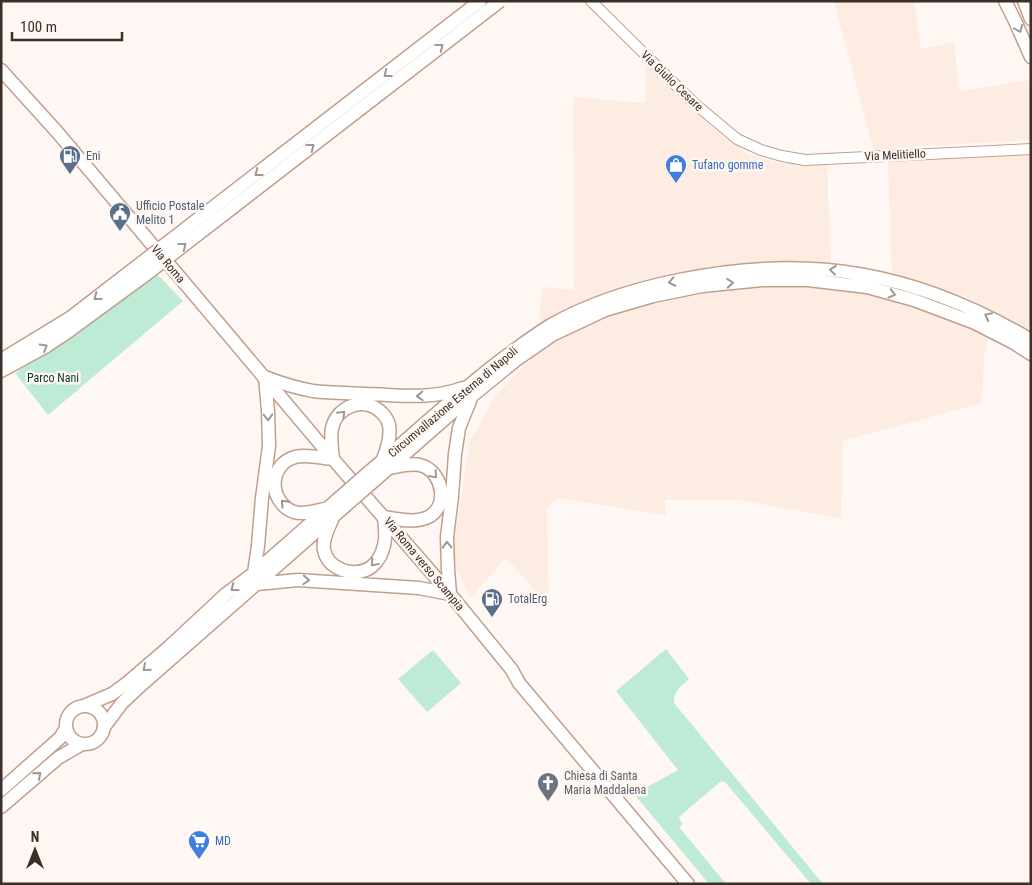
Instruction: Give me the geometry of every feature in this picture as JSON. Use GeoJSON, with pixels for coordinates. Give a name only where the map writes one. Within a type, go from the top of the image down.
{"type":"FeatureCollection","features":[{"type":"Feature","properties":{"kind":"main road"},"geometry":{"type":"LineString","coordinates":[[1,371],[45,347],[69,330],[140,271],[480,1]]}},
{"type":"Feature","properties":{"kind":"main road"},"geometry":{"type":"LineString","coordinates":[[1,360],[70,318],[140,271],[500,1]]}},
{"type":"Feature","properties":{"kind":"main road"},"geometry":{"type":"LineString","coordinates":[[1005,1],[1031,57]]}},
{"type":"Feature","properties":{"kind":"main road"},"geometry":{"type":"LineString","coordinates":[[1024,1],[1031,19]]}},
{"type":"Feature","properties":{"kind":"main road","name":"Via Roma"},"geometry":{"type":"LineString","coordinates":[[1,70],[58,133],[334,459]]}},
{"type":"Feature","properties":{"kind":"main road","name":"Circumvallazione Esterna di Napoli"},"geometry":{"type":"LineString","coordinates":[[104,727],[122,703],[256,578],[523,343],[580,311],[659,284],[710,274],[800,268],[853,273],[895,281],[971,308],[993,318],[1031,340]]}},
{"type":"Feature","properties":{"kind":"main road","name":"Circumvallazione Esterna di Napoli"},"geometry":{"type":"LineString","coordinates":[[470,391],[552,335],[605,310],[653,296],[702,286],[762,280],[808,280],[867,287],[914,300],[975,323],[1031,354]]}},
{"type":"Feature","properties":{"kind":"main road"},"geometry":{"type":"LineString","coordinates":[[265,377],[280,383],[313,391],[413,396],[470,391],[459,428],[455,454],[447,537],[450,594],[419,588],[256,578],[269,446],[265,377]]}},
{"type":"Feature","properties":{"kind":"main road"},"geometry":{"type":"LineString","coordinates":[[360,403],[368,404],[385,416],[389,424],[385,464],[424,466],[439,479],[441,497],[433,514],[416,520],[384,517],[386,538],[378,560],[369,569],[356,573],[337,567],[329,560],[324,551],[324,542],[336,508],[312,512],[296,512],[286,508],[274,489],[277,471],[284,462],[295,457],[334,459],[331,439],[332,427],[339,414],[346,408],[360,403]]}},
{"type":"Feature","properties":{"kind":"main road","name":"Via Roma verso Scampia"},"geometry":{"type":"LineString","coordinates":[[334,459],[450,594],[512,670],[519,683],[688,884]]}},
{"type":"Feature","properties":{"kind":"main road","name":"Circumvallazione Esterna di Napoli"},"geometry":{"type":"LineString","coordinates":[[86,706],[112,694],[128,683],[226,594],[256,578]]}},
{"type":"Feature","properties":{"kind":"main road","name":"Via Roma verso Scampia"},"geometry":{"type":"LineString","coordinates":[[512,670],[525,679],[698,884]]}},
{"type":"Feature","properties":{"kind":"main road"},"geometry":{"type":"LineString","coordinates":[[1,790],[60,738],[66,728],[68,716],[75,708],[92,707],[98,710],[104,720],[103,733],[94,742],[88,744],[76,742],[66,728]]}},
{"type":"Feature","properties":{"kind":"main road"},"geometry":{"type":"LineString","coordinates":[[1,807],[58,758],[82,744]]}},
{"type":"Feature","properties":{"kind":"street","name":"Via Giulio Cesare"},"geometry":{"type":"LineString","coordinates":[[591,1],[694,103],[738,139],[761,150]]}},
{"type":"Feature","properties":{"kind":"street","name":"Via Melitiello"},"geometry":{"type":"LineString","coordinates":[[761,150],[805,160],[1031,148]]}},
{"type":"Feature","properties":{"kind":"shaded area"},"geometry":{"type":"Polygon","coordinates":[[[834,1],[914,1],[921,49],[954,42],[959,91],[1031,80],[1031,140],[920,146],[874,152],[834,1]]]}},
{"type":"Feature","properties":{"kind":"shaded area"},"geometry":{"type":"Polygon","coordinates":[[[645,63],[718,133],[748,154],[778,163],[827,163],[831,264],[795,262],[718,268],[543,325],[539,314],[543,287],[574,290],[573,97],[646,103],[645,63]]]}},
{"type":"Feature","properties":{"kind":"shaded area"},"geometry":{"type":"Polygon","coordinates":[[[1031,154],[1031,332],[964,296],[922,282],[892,276],[888,161],[1031,154]]]}},
{"type":"Feature","properties":{"kind":"shaded area"},"geometry":{"type":"Polygon","coordinates":[[[759,284],[807,284],[868,292],[923,309],[988,336],[984,356],[982,403],[843,441],[841,518],[738,500],[665,500],[666,515],[557,498],[547,509],[549,606],[506,558],[470,598],[452,558],[469,443],[496,395],[539,351],[571,332],[608,314],[653,300],[759,284]]]}},
{"type":"Feature","properties":{"kind":"green space","name":"Parco Nani"},"geometry":{"type":"Polygon","coordinates":[[[158,275],[183,301],[48,415],[15,373],[158,275]]]}},
{"type":"Feature","properties":{"kind":"green space"},"geometry":{"type":"Polygon","coordinates":[[[666,649],[689,679],[676,692],[674,703],[823,884],[811,884],[725,782],[721,781],[679,817],[683,824],[679,827],[726,884],[709,884],[634,794],[678,770],[616,691],[666,649]]]}},
{"type":"Feature","properties":{"kind":"green space"},"geometry":{"type":"Polygon","coordinates":[[[433,650],[461,683],[427,712],[398,679],[433,650]]]}},
{"type":"Feature","properties":{"kind":"place","name":"Eni"},"geometry":{"type":"Point","coordinates":[70,175]}},
{"type":"Feature","properties":{"kind":"place","name":"Tufano gomme"},"geometry":{"type":"Point","coordinates":[676,184]}},
{"type":"Feature","properties":{"kind":"place","name":"Ufficio Postale Melito 1"},"geometry":{"type":"Point","coordinates":[120,232]}},
{"type":"Feature","properties":{"kind":"place","name":"TotalErg"},"geometry":{"type":"Point","coordinates":[492,618]}},
{"type":"Feature","properties":{"kind":"place","name":"Chiesa di Santa Maria Maddalena"},"geometry":{"type":"Point","coordinates":[548,802]}},
{"type":"Feature","properties":{"kind":"place","name":"MD"},"geometry":{"type":"Point","coordinates":[199,860]}}]}
